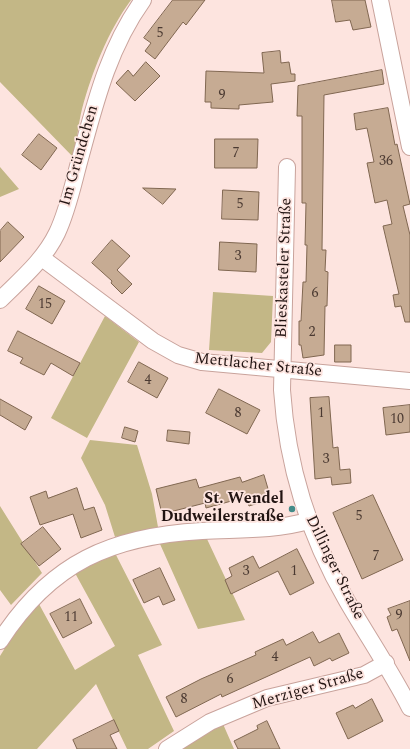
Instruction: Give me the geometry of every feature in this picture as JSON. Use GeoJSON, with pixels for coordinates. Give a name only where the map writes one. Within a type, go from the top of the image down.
{"type":"FeatureCollection","features":[{"type":"Feature","properties":{"kind":"street","name":"Im Gründchen"},"geometry":{"type":"LineString","coordinates":[[0,300],[42,258],[56,233],[66,209],[98,93],[112,55],[129,20],[143,0]]}},
{"type":"Feature","properties":{"kind":"street"},"geometry":{"type":"LineString","coordinates":[[380,0],[410,147]]}},
{"type":"Feature","properties":{"kind":"street","name":"Blieskasteler Straße"},"geometry":{"type":"LineString","coordinates":[[282,369],[287,167]]}},
{"type":"Feature","properties":{"kind":"street","name":"Mettlacher Straße"},"geometry":{"type":"LineString","coordinates":[[42,258],[153,341],[178,355],[202,362],[410,381]]}},
{"type":"Feature","properties":{"kind":"street","name":"Dillinger Straße"},"geometry":{"type":"LineString","coordinates":[[282,369],[284,418],[295,474],[308,521],[346,600],[386,663],[410,708]]}},
{"type":"Feature","properties":{"kind":"street"},"geometry":{"type":"LineString","coordinates":[[0,641],[32,600],[64,572],[97,552],[128,541],[164,534],[252,531],[288,527],[308,521]]}},
{"type":"Feature","properties":{"kind":"street","name":"Merziger Straße"},"geometry":{"type":"LineString","coordinates":[[167,749],[210,722],[267,698],[364,675],[386,663]]}},
{"type":"Feature","properties":{"kind":"shaded area"},"geometry":{"type":"Polygon","coordinates":[[[0,0],[131,0],[108,38],[91,81],[81,115],[74,158],[0,82],[0,0]]]}},
{"type":"Feature","properties":{"kind":"shaded area"},"geometry":{"type":"Polygon","coordinates":[[[0,167],[19,189],[0,197],[0,167]]]}},
{"type":"Feature","properties":{"kind":"shaded area"},"geometry":{"type":"Polygon","coordinates":[[[213,292],[273,296],[271,342],[262,353],[209,350],[213,292]]]}},
{"type":"Feature","properties":{"kind":"shaded area"},"geometry":{"type":"Polygon","coordinates":[[[105,316],[139,342],[87,438],[51,418],[105,316]]]}},
{"type":"Feature","properties":{"kind":"shaded area"},"geometry":{"type":"Polygon","coordinates":[[[90,440],[137,445],[152,494],[158,527],[115,537],[105,505],[81,458],[90,440]]]}},
{"type":"Feature","properties":{"kind":"shaded area"},"geometry":{"type":"Polygon","coordinates":[[[0,506],[42,573],[11,605],[0,590],[0,506]]]}},
{"type":"Feature","properties":{"kind":"shaded area"},"geometry":{"type":"Polygon","coordinates":[[[207,539],[245,620],[198,629],[160,544],[177,540],[207,539]]]}},
{"type":"Feature","properties":{"kind":"shaded area"},"geometry":{"type":"Polygon","coordinates":[[[115,553],[162,645],[138,655],[174,731],[148,749],[127,749],[96,684],[37,749],[0,749],[0,656],[20,624],[39,604],[75,670],[115,646],[75,573],[115,553]]]}},
{"type":"Feature","properties":{"kind":"shaded area"},"geometry":{"type":"Polygon","coordinates":[[[223,724],[234,749],[179,749],[223,724]]]}},
{"type":"Feature","properties":{"kind":"building"},"geometry":{"type":"Polygon","coordinates":[[[173,0],[205,0],[186,25],[183,22],[155,59],[145,51],[151,43],[144,38],[173,0]]]}},
{"type":"Feature","properties":{"kind":"building"},"geometry":{"type":"Polygon","coordinates":[[[332,0],[365,0],[371,27],[353,30],[350,20],[336,22],[332,0]]]}},
{"type":"Feature","properties":{"kind":"building"},"geometry":{"type":"Polygon","coordinates":[[[280,51],[281,63],[289,62],[291,74],[295,74],[295,81],[271,84],[273,102],[239,105],[239,109],[211,108],[211,102],[205,102],[206,71],[264,73],[262,53],[280,51]]]}},
{"type":"Feature","properties":{"kind":"building"},"geometry":{"type":"Polygon","coordinates":[[[146,62],[160,76],[135,101],[116,83],[128,70],[133,76],[146,62]]]}},
{"type":"Feature","properties":{"kind":"building"},"geometry":{"type":"Polygon","coordinates":[[[382,70],[384,84],[324,95],[322,250],[326,250],[325,271],[328,272],[327,306],[325,306],[324,355],[303,358],[301,345],[299,345],[299,321],[301,321],[303,282],[306,282],[307,245],[305,245],[306,203],[302,203],[302,116],[297,116],[298,86],[382,70]]]}},
{"type":"Feature","properties":{"kind":"building"},"geometry":{"type":"Polygon","coordinates":[[[388,108],[395,145],[397,144],[410,204],[403,206],[410,235],[410,322],[405,322],[401,306],[395,307],[393,295],[399,294],[383,226],[392,224],[387,200],[375,203],[367,163],[374,162],[367,128],[356,130],[354,114],[388,108]]]}},
{"type":"Feature","properties":{"kind":"building"},"geometry":{"type":"Polygon","coordinates":[[[39,134],[57,148],[41,170],[22,155],[39,134]]]}},
{"type":"Feature","properties":{"kind":"building"},"geometry":{"type":"Polygon","coordinates":[[[215,139],[258,139],[257,168],[215,168],[215,139]]]}},
{"type":"Feature","properties":{"kind":"building"},"geometry":{"type":"Polygon","coordinates":[[[143,188],[176,189],[163,204],[143,188]]]}},
{"type":"Feature","properties":{"kind":"building"},"geometry":{"type":"Polygon","coordinates":[[[223,190],[259,192],[258,220],[222,219],[223,190]]]}},
{"type":"Feature","properties":{"kind":"building"},"geometry":{"type":"Polygon","coordinates":[[[8,222],[24,237],[0,262],[0,231],[8,222]]]}},
{"type":"Feature","properties":{"kind":"building"},"geometry":{"type":"Polygon","coordinates":[[[112,240],[130,256],[117,270],[132,284],[122,294],[111,283],[112,281],[92,263],[112,240]]]}},
{"type":"Feature","properties":{"kind":"building"},"geometry":{"type":"Polygon","coordinates":[[[220,242],[257,244],[256,272],[219,270],[220,242]]]}},
{"type":"Feature","properties":{"kind":"building"},"geometry":{"type":"Polygon","coordinates":[[[39,286],[65,301],[52,324],[26,309],[39,286]]]}},
{"type":"Feature","properties":{"kind":"building"},"geometry":{"type":"Polygon","coordinates":[[[18,331],[80,363],[73,376],[51,363],[44,375],[20,363],[23,358],[8,351],[18,331]]]}},
{"type":"Feature","properties":{"kind":"building"},"geometry":{"type":"Polygon","coordinates":[[[335,345],[351,345],[351,362],[335,362],[335,345]]]}},
{"type":"Feature","properties":{"kind":"building"},"geometry":{"type":"Polygon","coordinates":[[[139,362],[168,378],[157,398],[128,382],[139,362]]]}},
{"type":"Feature","properties":{"kind":"building"},"geometry":{"type":"Polygon","coordinates":[[[219,389],[260,410],[247,434],[206,413],[219,389]]]}},
{"type":"Feature","properties":{"kind":"building"},"geometry":{"type":"Polygon","coordinates":[[[329,397],[333,448],[338,447],[340,470],[350,469],[351,483],[332,485],[331,477],[315,479],[310,398],[329,397]]]}},
{"type":"Feature","properties":{"kind":"building"},"geometry":{"type":"Polygon","coordinates":[[[0,399],[32,417],[25,430],[0,415],[0,399]]]}},
{"type":"Feature","properties":{"kind":"building"},"geometry":{"type":"Polygon","coordinates":[[[410,405],[410,432],[386,435],[383,408],[410,405]]]}},
{"type":"Feature","properties":{"kind":"building"},"geometry":{"type":"Polygon","coordinates":[[[125,427],[138,431],[135,442],[122,438],[125,427]]]}},
{"type":"Feature","properties":{"kind":"building"},"geometry":{"type":"Polygon","coordinates":[[[168,430],[190,432],[189,444],[167,441],[168,430]]]}},
{"type":"Feature","properties":{"kind":"building"},"geometry":{"type":"Polygon","coordinates":[[[264,475],[271,499],[249,506],[246,497],[206,508],[205,503],[162,514],[156,489],[196,479],[199,488],[240,477],[242,482],[264,475]]]}},
{"type":"Feature","properties":{"kind":"building"},"geometry":{"type":"Polygon","coordinates":[[[77,488],[84,510],[94,507],[102,530],[81,538],[73,514],[40,525],[30,497],[46,491],[48,498],[77,488]]]}},
{"type":"Feature","properties":{"kind":"building"},"geometry":{"type":"Polygon","coordinates":[[[373,495],[403,560],[362,579],[333,513],[373,495]]]}},
{"type":"Feature","properties":{"kind":"building"},"geometry":{"type":"Polygon","coordinates":[[[43,527],[61,549],[39,566],[21,544],[43,527]]]}},
{"type":"Feature","properties":{"kind":"building"},"geometry":{"type":"Polygon","coordinates":[[[297,549],[314,583],[290,595],[278,571],[231,594],[225,580],[232,576],[229,568],[253,556],[259,568],[297,549]]]}},
{"type":"Feature","properties":{"kind":"building"},"geometry":{"type":"Polygon","coordinates":[[[160,568],[175,600],[163,605],[159,596],[144,603],[133,580],[160,568]]]}},
{"type":"Feature","properties":{"kind":"building"},"geometry":{"type":"Polygon","coordinates":[[[80,599],[92,623],[63,638],[50,614],[80,599]]]}},
{"type":"Feature","properties":{"kind":"building"},"geometry":{"type":"Polygon","coordinates":[[[410,601],[410,661],[397,629],[392,631],[387,617],[391,615],[388,609],[410,601]]]}},
{"type":"Feature","properties":{"kind":"building"},"geometry":{"type":"Polygon","coordinates":[[[313,632],[319,643],[339,633],[349,653],[332,661],[330,658],[314,666],[310,657],[222,697],[221,694],[176,717],[166,697],[201,679],[256,655],[255,652],[283,639],[286,645],[313,632]]]}},
{"type":"Feature","properties":{"kind":"building"},"geometry":{"type":"Polygon","coordinates":[[[372,699],[383,721],[348,739],[336,713],[353,705],[355,708],[372,699]]]}},
{"type":"Feature","properties":{"kind":"building"},"geometry":{"type":"Polygon","coordinates":[[[114,720],[119,731],[110,735],[117,749],[77,749],[73,740],[114,720]]]}},
{"type":"Feature","properties":{"kind":"building"},"geometry":{"type":"Polygon","coordinates":[[[267,721],[280,749],[238,749],[234,741],[258,729],[257,726],[267,721]]]}},
{"type":"Feature","properties":{"kind":"place","name":"St. Wendel Dudweilerstraße"},"geometry":{"type":"Point","coordinates":[292,509]}}]}
